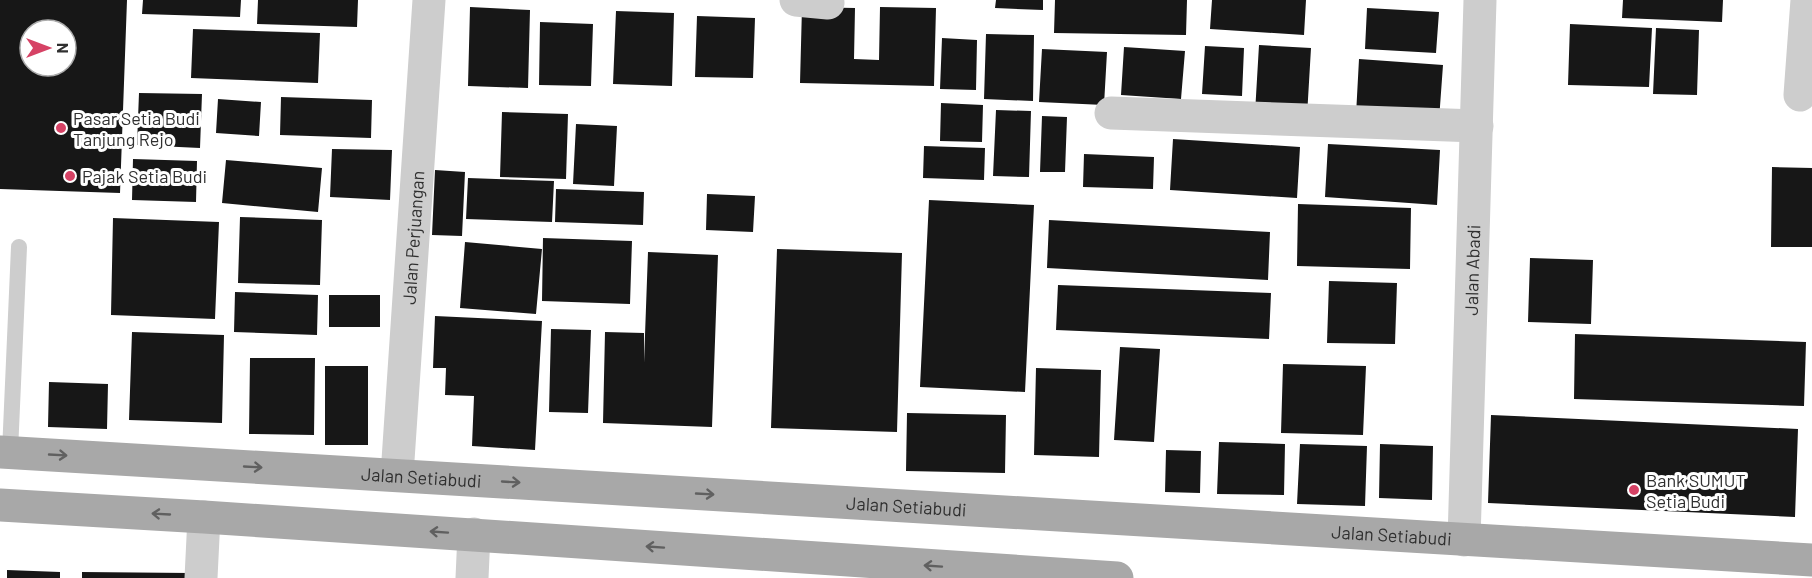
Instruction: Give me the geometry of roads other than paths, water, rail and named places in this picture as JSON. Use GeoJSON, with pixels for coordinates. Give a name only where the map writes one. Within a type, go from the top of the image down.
{"type":"FeatureCollection","features":[{"type":"Feature","properties":{"kind":"main road","name":"Jalan Setiabudi"},"geometry":{"type":"LineString","coordinates":[[5,452],[1812,560]]}},
{"type":"Feature","properties":{"kind":"main road"},"geometry":{"type":"LineString","coordinates":[[0,506],[474,534],[810,568],[1117,578]]}},
{"type":"Feature","properties":{"kind":"street","name":"Jalan Perjuangan"},"geometry":{"type":"LineString","coordinates":[[397,475],[429,0]]}},
{"type":"Feature","properties":{"kind":"street"},"geometry":{"type":"LineString","coordinates":[[796,0],[828,3]]}},
{"type":"Feature","properties":{"kind":"street","name":"Jalan Abadi"},"geometry":{"type":"LineString","coordinates":[[1464,540],[1480,0]]}},
{"type":"Feature","properties":{"kind":"street"},"geometry":{"type":"LineString","coordinates":[[1800,95],[1807,0]]}},
{"type":"Feature","properties":{"kind":"street"},"geometry":{"type":"LineString","coordinates":[[1110,113],[1477,126]]}},
{"type":"Feature","properties":{"kind":"street"},"geometry":{"type":"LineString","coordinates":[[201,578],[204,517]]}},
{"type":"Feature","properties":{"kind":"street"},"geometry":{"type":"LineString","coordinates":[[472,578],[474,534]]}},
{"type":"Feature","properties":{"kind":"lane"},"geometry":{"type":"LineString","coordinates":[[5,452],[19,247]]}},
{"type":"Feature","properties":{"kind":"place","name":"Pasar Setia Budi Tanjung Rejo"},"geometry":{"type":"Point","coordinates":[61,128]}},
{"type":"Feature","properties":{"kind":"place","name":"Pajak Setia Budi"},"geometry":{"type":"Point","coordinates":[70,176]}},
{"type":"Feature","properties":{"kind":"place","name":"Bank SUMUT Setia Budi"},"geometry":{"type":"Point","coordinates":[1634,490]}}]}
